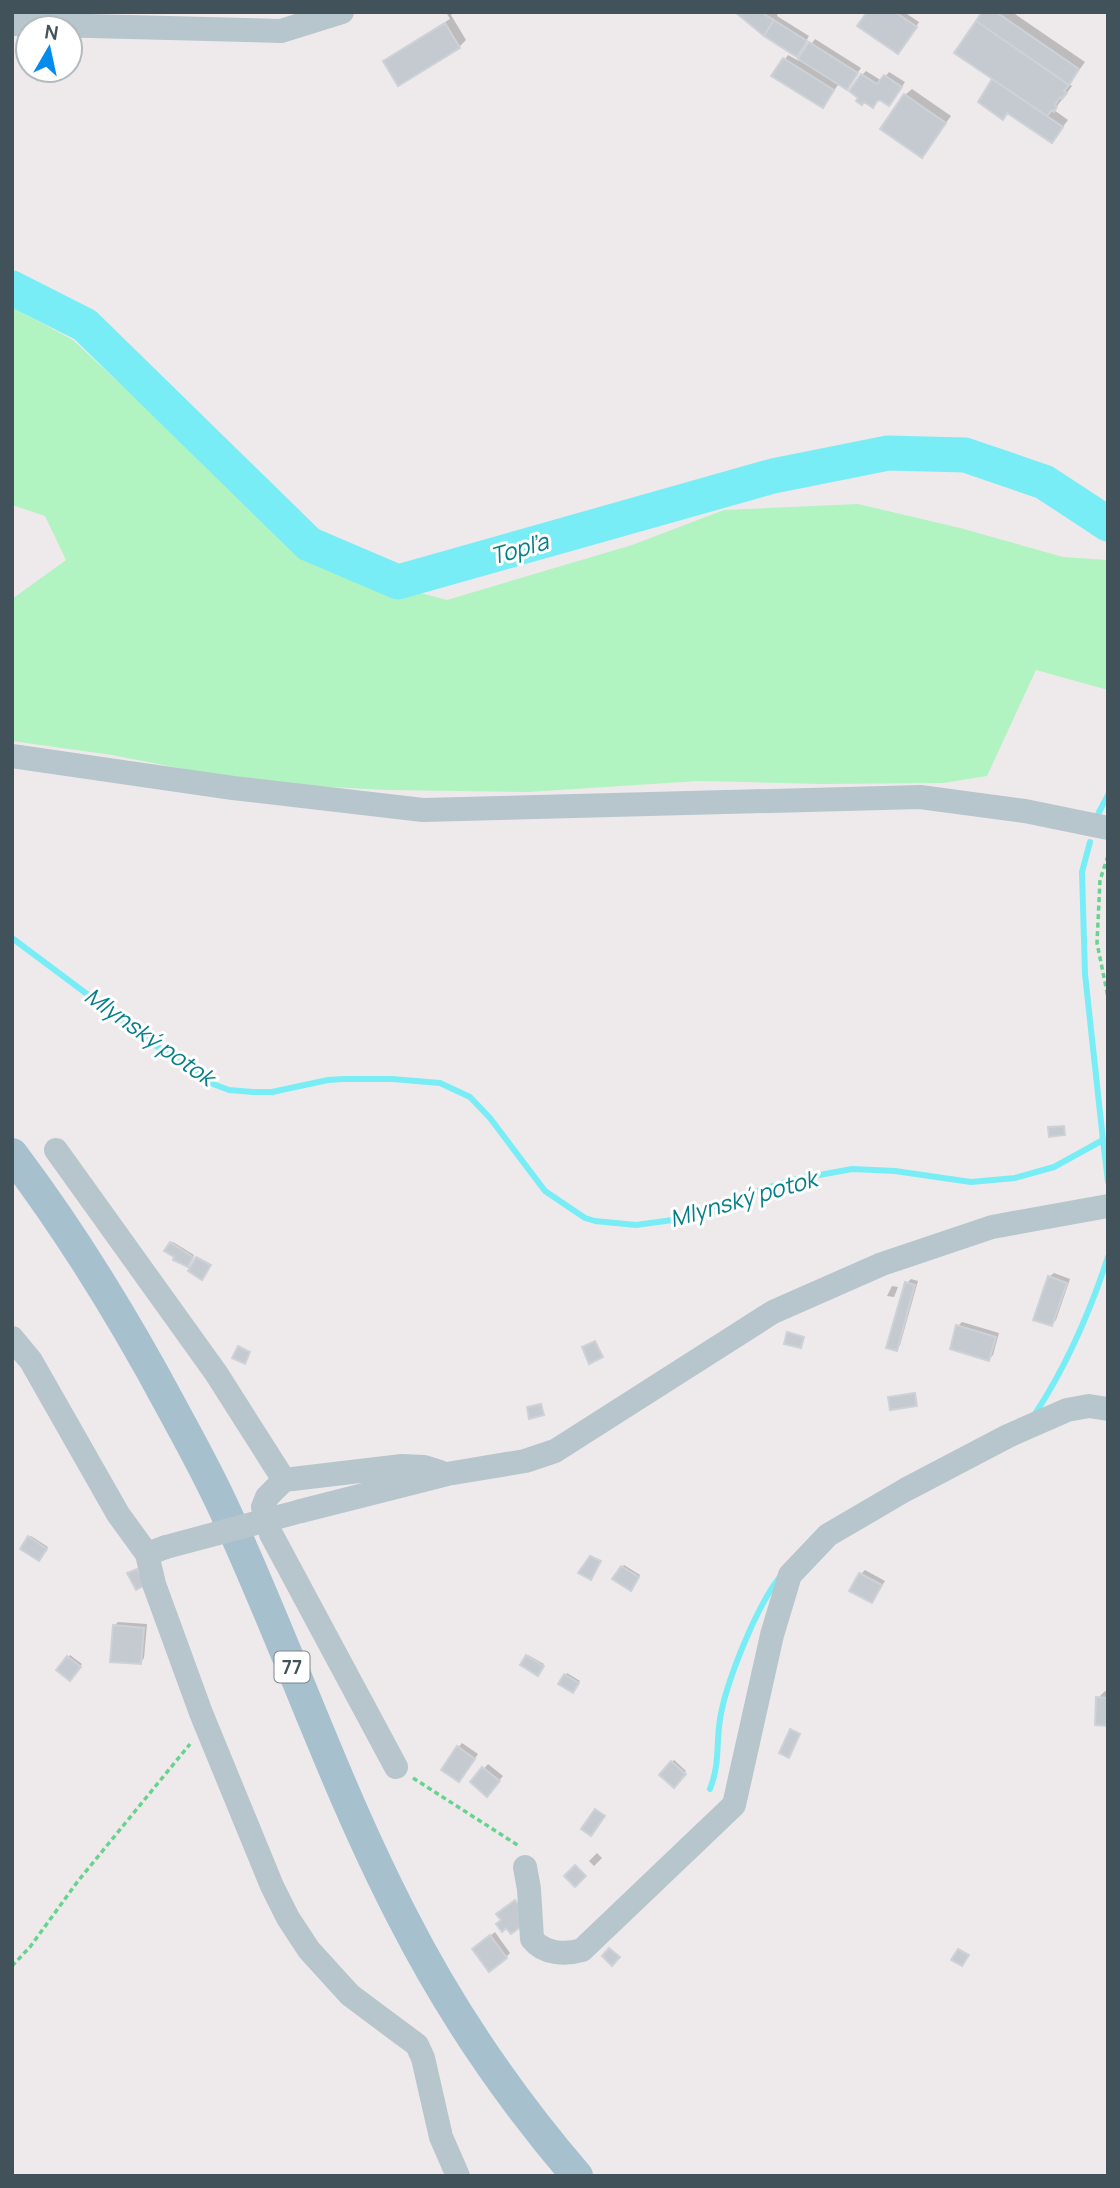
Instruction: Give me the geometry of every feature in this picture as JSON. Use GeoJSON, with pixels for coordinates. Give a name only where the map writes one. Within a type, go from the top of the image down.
{"type":"FeatureCollection","features":[{"type":"Feature","properties":{"kind":"main road","name":"77"},"geometry":{"type":"LineString","coordinates":[[12,1154],[92,1268],[143,1354],[202,1465],[231,1523],[360,1827],[403,1919],[444,1991],[489,2061],[532,2122],[577,2176]]}},
{"type":"Feature","properties":{"kind":"street"},"geometry":{"type":"LineString","coordinates":[[12,24],[281,32],[342,12]]}},
{"type":"Feature","properties":{"kind":"street"},"geometry":{"type":"LineString","coordinates":[[12,756],[233,788],[423,810],[920,797],[1025,811],[1099,826]]}},
{"type":"Feature","properties":{"kind":"street"},"geometry":{"type":"LineString","coordinates":[[56,1150],[215,1373],[284,1480]]}},
{"type":"Feature","properties":{"kind":"street"},"geometry":{"type":"LineString","coordinates":[[156,1551],[447,1474],[526,1461],[555,1451],[773,1312],[882,1264],[992,1227],[1103,1206]]}},
{"type":"Feature","properties":{"kind":"street"},"geometry":{"type":"LineString","coordinates":[[12,1338],[31,1361],[118,1514],[156,1551],[154,1584],[201,1713],[272,1886],[288,1918],[309,1950],[350,1995],[417,2045],[424,2058],[441,2137],[458,2176]]}},
{"type":"Feature","properties":{"kind":"street"},"geometry":{"type":"LineString","coordinates":[[525,1867],[532,1939],[537,1946],[552,1952],[570,1954],[582,1950],[734,1805],[772,1635],[790,1575],[828,1535],[905,1490],[1008,1436],[1067,1410],[1089,1406],[1108,1409]]}},
{"type":"Feature","properties":{"kind":"street"},"geometry":{"type":"LineString","coordinates":[[396,1767],[271,1534],[263,1507],[267,1496],[284,1480],[402,1466],[424,1467],[447,1474]]}},
{"type":"Feature","properties":{"kind":"path"},"geometry":{"type":"LineString","coordinates":[[1108,856],[1100,880],[1097,943],[1108,997]]}},
{"type":"Feature","properties":{"kind":"path"},"geometry":{"type":"LineString","coordinates":[[12,1966],[30,1947],[78,1881],[196,1736],[201,1713]]}},
{"type":"Feature","properties":{"kind":"path"},"geometry":{"type":"LineString","coordinates":[[396,1767],[522,1847],[525,1867]]}},
{"type":"Feature","properties":{"kind":"green space"},"geometry":{"type":"Polygon","coordinates":[[[12,307],[73,340],[228,484],[352,575],[447,600],[632,545],[724,510],[858,504],[960,528],[1063,557],[1108,560],[1108,690],[1036,670],[987,776],[943,783],[698,781],[528,792],[386,790],[255,783],[112,755],[12,741],[12,599],[66,560],[45,516],[12,505],[12,307]]]}},
{"type":"Feature","properties":{"kind":"building"},"geometry":{"type":"Polygon","coordinates":[[[735,12],[761,12],[774,20],[764,36],[735,12]]]}},
{"type":"Feature","properties":{"kind":"building"},"geometry":{"type":"Polygon","coordinates":[[[867,12],[895,12],[917,27],[898,54],[857,26],[867,12]]]}},
{"type":"Feature","properties":{"kind":"building"},"geometry":{"type":"Polygon","coordinates":[[[982,12],[996,12],[1079,69],[1069,85],[976,21],[982,12]]]}},
{"type":"Feature","properties":{"kind":"building"},"geometry":{"type":"Polygon","coordinates":[[[774,20],[807,41],[797,57],[764,36],[774,20]]]}},
{"type":"Feature","properties":{"kind":"building"},"geometry":{"type":"Polygon","coordinates":[[[976,21],[1069,85],[1064,91],[1067,93],[1062,99],[1060,97],[1055,105],[1057,107],[1054,112],[1052,110],[1047,116],[954,53],[976,21]]]}},
{"type":"Feature","properties":{"kind":"building"},"geometry":{"type":"Polygon","coordinates":[[[445,23],[460,48],[398,86],[383,61],[445,23]]]}},
{"type":"Feature","properties":{"kind":"building"},"geometry":{"type":"Polygon","coordinates":[[[809,42],[858,73],[847,90],[798,59],[809,42]]]}},
{"type":"Feature","properties":{"kind":"building"},"geometry":{"type":"Polygon","coordinates":[[[783,58],[834,90],[823,108],[771,76],[783,58]]]}},
{"type":"Feature","properties":{"kind":"building"},"geometry":{"type":"Polygon","coordinates":[[[861,74],[877,84],[884,75],[902,87],[889,106],[880,100],[873,108],[864,102],[862,105],[849,91],[861,74]]]}},
{"type":"Feature","properties":{"kind":"building"},"geometry":{"type":"Polygon","coordinates":[[[992,79],[1063,127],[1052,143],[1007,113],[1003,120],[978,102],[992,79]]]}},
{"type":"Feature","properties":{"kind":"building"},"geometry":{"type":"Polygon","coordinates":[[[904,94],[946,123],[922,158],[880,129],[904,94]]]}},
{"type":"Feature","properties":{"kind":"building"},"geometry":{"type":"Polygon","coordinates":[[[1064,1126],[1065,1135],[1049,1137],[1048,1127],[1064,1126]]]}},
{"type":"Feature","properties":{"kind":"building"},"geometry":{"type":"Polygon","coordinates":[[[170,1242],[193,1257],[188,1267],[173,1260],[174,1257],[164,1251],[170,1242]]]}},
{"type":"Feature","properties":{"kind":"building"},"geometry":{"type":"Polygon","coordinates":[[[196,1257],[211,1265],[202,1280],[188,1271],[196,1257]]]}},
{"type":"Feature","properties":{"kind":"building"},"geometry":{"type":"Polygon","coordinates":[[[1048,1276],[1067,1283],[1052,1326],[1033,1320],[1048,1276]]]}},
{"type":"Feature","properties":{"kind":"building"},"geometry":{"type":"Polygon","coordinates":[[[905,1282],[915,1285],[897,1351],[886,1348],[905,1282]]]}},
{"type":"Feature","properties":{"kind":"building"},"geometry":{"type":"Polygon","coordinates":[[[956,1325],[996,1337],[989,1361],[950,1349],[956,1325]]]}},
{"type":"Feature","properties":{"kind":"building"},"geometry":{"type":"Polygon","coordinates":[[[787,1332],[804,1337],[801,1348],[784,1344],[787,1332]]]}},
{"type":"Feature","properties":{"kind":"building"},"geometry":{"type":"Polygon","coordinates":[[[595,1341],[603,1357],[589,1364],[582,1347],[595,1341]]]}},
{"type":"Feature","properties":{"kind":"building"},"geometry":{"type":"Polygon","coordinates":[[[238,1346],[250,1352],[245,1364],[232,1358],[238,1346]]]}},
{"type":"Feature","properties":{"kind":"building"},"geometry":{"type":"Polygon","coordinates":[[[915,1393],[917,1406],[890,1410],[888,1397],[915,1393]]]}},
{"type":"Feature","properties":{"kind":"building"},"geometry":{"type":"Polygon","coordinates":[[[541,1404],[544,1415],[529,1419],[527,1407],[541,1404]]]}},
{"type":"Feature","properties":{"kind":"building"},"geometry":{"type":"Polygon","coordinates":[[[28,1536],[47,1549],[39,1561],[20,1549],[28,1536]]]}},
{"type":"Feature","properties":{"kind":"building"},"geometry":{"type":"Polygon","coordinates":[[[590,1556],[601,1561],[591,1580],[578,1573],[590,1556]]]}},
{"type":"Feature","properties":{"kind":"building"},"geometry":{"type":"Polygon","coordinates":[[[621,1566],[639,1577],[631,1591],[612,1579],[621,1566]]]}},
{"type":"Feature","properties":{"kind":"building"},"geometry":{"type":"Polygon","coordinates":[[[137,1569],[145,1585],[136,1590],[127,1573],[137,1569]]]}},
{"type":"Feature","properties":{"kind":"building"},"geometry":{"type":"Polygon","coordinates":[[[859,1573],[882,1585],[872,1603],[849,1591],[859,1573]]]}},
{"type":"Feature","properties":{"kind":"building"},"geometry":{"type":"Polygon","coordinates":[[[113,1625],[144,1628],[141,1664],[110,1662],[113,1625]]]}},
{"type":"Feature","properties":{"kind":"building"},"geometry":{"type":"Polygon","coordinates":[[[526,1655],[544,1666],[538,1676],[520,1665],[526,1655]]]}},
{"type":"Feature","properties":{"kind":"building"},"geometry":{"type":"Polygon","coordinates":[[[67,1656],[81,1667],[70,1681],[56,1670],[67,1656]]]}},
{"type":"Feature","properties":{"kind":"building"},"geometry":{"type":"Polygon","coordinates":[[[564,1674],[579,1683],[573,1693],[558,1684],[564,1674]]]}},
{"type":"Feature","properties":{"kind":"building"},"geometry":{"type":"Polygon","coordinates":[[[1096,1697],[1108,1698],[1108,1726],[1095,1725],[1096,1697]]]}},
{"type":"Feature","properties":{"kind":"building"},"geometry":{"type":"Polygon","coordinates":[[[790,1729],[800,1734],[789,1758],[779,1753],[790,1729]]]}},
{"type":"Feature","properties":{"kind":"building"},"geometry":{"type":"Polygon","coordinates":[[[457,1746],[475,1759],[459,1782],[441,1770],[457,1746]]]}},
{"type":"Feature","properties":{"kind":"building"},"geometry":{"type":"Polygon","coordinates":[[[671,1761],[686,1774],[674,1788],[659,1775],[671,1761]]]}},
{"type":"Feature","properties":{"kind":"building"},"geometry":{"type":"Polygon","coordinates":[[[482,1767],[500,1781],[487,1797],[470,1782],[482,1767]]]}},
{"type":"Feature","properties":{"kind":"building"},"geometry":{"type":"Polygon","coordinates":[[[595,1809],[605,1816],[591,1836],[581,1829],[595,1809]]]}},
{"type":"Feature","properties":{"kind":"building"},"geometry":{"type":"Polygon","coordinates":[[[575,1865],[586,1876],[575,1887],[564,1876],[575,1865]]]}},
{"type":"Feature","properties":{"kind":"building"},"geometry":{"type":"Polygon","coordinates":[[[515,1900],[530,1920],[511,1934],[506,1928],[502,1932],[496,1924],[501,1920],[496,1914],[515,1900]]]}},
{"type":"Feature","properties":{"kind":"building"},"geometry":{"type":"Polygon","coordinates":[[[490,1935],[507,1958],[489,1972],[472,1949],[490,1935]]]}},
{"type":"Feature","properties":{"kind":"building"},"geometry":{"type":"Polygon","coordinates":[[[609,1948],[620,1957],[612,1966],[602,1956],[609,1948]]]}},
{"type":"Feature","properties":{"kind":"building"},"geometry":{"type":"Polygon","coordinates":[[[958,1949],[969,1955],[962,1966],[951,1960],[958,1949]]]}},
{"type":"Feature","properties":{"kind":"waterway","name":"Topľa"},"geometry":{"type":"LineString","coordinates":[[12,288],[85,325],[309,544],[398,582],[773,476],[888,453],[965,455],[1044,482],[1108,524]]}},
{"type":"Feature","properties":{"kind":"waterway","name":"Mlynský potok"},"geometry":{"type":"LineString","coordinates":[[1096,818],[1108,795]]}},
{"type":"Feature","properties":{"kind":"waterway","name":"Mlynský potok"},"geometry":{"type":"LineString","coordinates":[[12,938],[166,1053],[213,1084],[229,1090],[272,1092],[344,1079],[440,1083],[470,1097],[490,1118],[545,1191],[585,1218],[636,1225],[680,1219],[792,1180],[852,1169],[895,1171],[971,1182],[1015,1178],[1054,1167],[1103,1140],[1085,974],[1082,872],[1090,842]]}},
{"type":"Feature","properties":{"kind":"waterway"},"geometry":{"type":"LineString","coordinates":[[1103,1140],[1108,1182]]}},
{"type":"Feature","properties":{"kind":"waterway"},"geometry":{"type":"LineString","coordinates":[[1035,1414],[1077,1338],[1108,1257]]}},
{"type":"Feature","properties":{"kind":"waterway"},"geometry":{"type":"LineString","coordinates":[[710,1789],[717,1763],[723,1704],[743,1646],[761,1607],[779,1578]]}}]}
